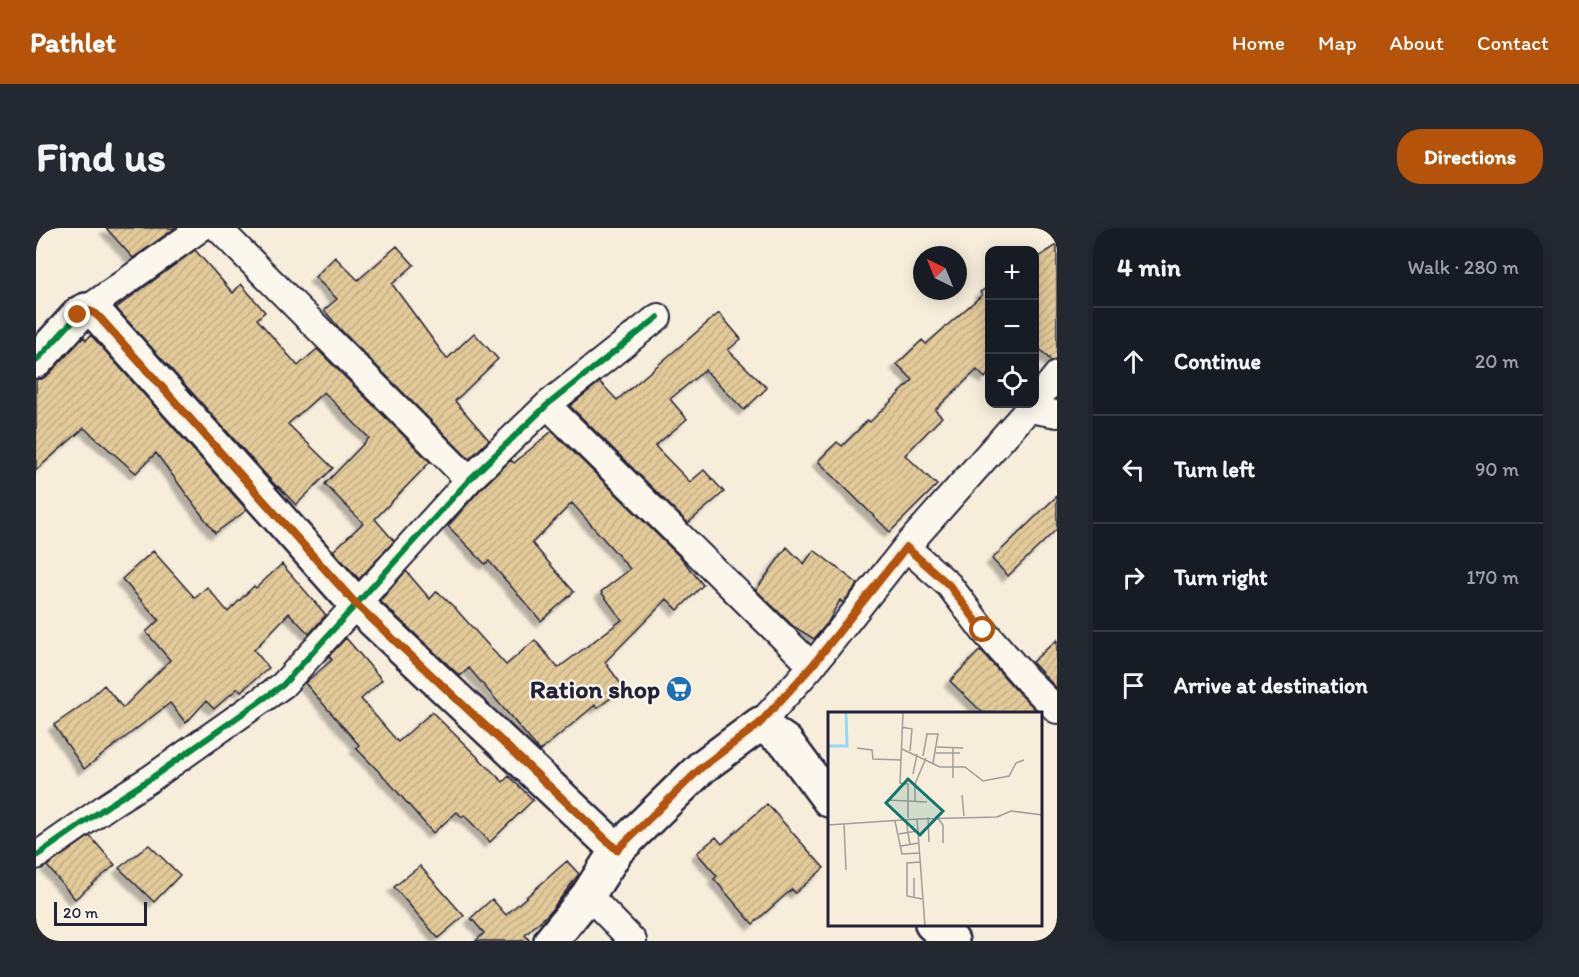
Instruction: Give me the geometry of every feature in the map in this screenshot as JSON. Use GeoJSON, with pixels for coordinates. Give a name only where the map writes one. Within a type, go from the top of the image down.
{"type":"FeatureCollection","features":[{"type":"Feature","properties":{"kind":"street"},"geometry":{"type":"LineString","coordinates":[[36,361],[78,315],[201,228]]}},
{"type":"Feature","properties":{"kind":"street"},"geometry":{"type":"LineString","coordinates":[[218,228],[468,480]]}},
{"type":"Feature","properties":{"kind":"street"},"geometry":{"type":"LineString","coordinates":[[86,310],[96,313],[356,604],[617,850]]}},
{"type":"Feature","properties":{"kind":"street"},"geometry":{"type":"LineString","coordinates":[[36,856],[283,685],[468,480],[547,405],[658,317]]}},
{"type":"Feature","properties":{"kind":"street"},"geometry":{"type":"LineString","coordinates":[[1039,397],[1057,375]]}},
{"type":"Feature","properties":{"kind":"street"},"geometry":{"type":"LineString","coordinates":[[547,405],[812,666]]}},
{"type":"Feature","properties":{"kind":"street"},"geometry":{"type":"LineString","coordinates":[[551,941],[588,895],[617,850],[702,767],[759,724],[914,555],[1030,408]]}},
{"type":"Feature","properties":{"kind":"street"},"geometry":{"type":"LineString","coordinates":[[1039,408],[1057,414]]}},
{"type":"Feature","properties":{"kind":"street"},"geometry":{"type":"LineString","coordinates":[[914,555],[949,585],[983,630],[1057,710]]}},
{"type":"Feature","properties":{"kind":"street"},"geometry":{"type":"LineString","coordinates":[[759,724],[786,742],[828,799]]}},
{"type":"Feature","properties":{"kind":"street"},"geometry":{"type":"LineString","coordinates":[[588,895],[633,941]]}},
{"type":"Feature","properties":{"kind":"building"},"geometry":{"type":"Polygon","coordinates":[[[106,228],[175,228],[133,258],[106,228]]]}},
{"type":"Feature","properties":{"kind":"building"},"geometry":{"type":"Polygon","coordinates":[[[1057,245],[1057,360],[1051,361],[1039,348],[1039,256],[1057,245]]]}},
{"type":"Feature","properties":{"kind":"building"},"geometry":{"type":"Polygon","coordinates":[[[397,246],[414,265],[392,284],[447,359],[474,333],[498,359],[455,401],[489,440],[469,459],[324,310],[337,299],[315,277],[335,257],[358,280],[397,246]]]}},
{"type":"Feature","properties":{"kind":"building"},"geometry":{"type":"Polygon","coordinates":[[[195,250],[233,293],[241,284],[265,312],[257,319],[298,366],[317,349],[430,462],[375,519],[394,541],[359,579],[333,551],[363,523],[325,484],[369,438],[324,392],[288,424],[333,468],[296,505],[277,487],[116,308],[195,250]]]}},
{"type":"Feature","properties":{"kind":"building"},"geometry":{"type":"Polygon","coordinates":[[[985,289],[985,378],[977,370],[935,410],[942,417],[905,455],[937,485],[890,532],[818,461],[837,442],[842,446],[913,380],[897,364],[922,340],[926,344],[982,295],[980,292],[985,289]]]}},
{"type":"Feature","properties":{"kind":"building"},"geometry":{"type":"Polygon","coordinates":[[[719,313],[741,339],[728,350],[767,388],[744,410],[705,370],[670,399],[687,419],[655,446],[690,482],[704,470],[724,492],[688,523],[570,406],[600,382],[617,400],[719,313]]]}},
{"type":"Feature","properties":{"kind":"building"},"geometry":{"type":"Polygon","coordinates":[[[91,335],[247,510],[215,533],[156,453],[136,473],[84,428],[36,470],[36,379],[42,379],[49,374],[84,337],[86,340],[91,335]]]}},
{"type":"Feature","properties":{"kind":"building"},"geometry":{"type":"Polygon","coordinates":[[[552,431],[682,559],[703,585],[678,610],[667,599],[605,662],[624,688],[597,708],[595,705],[540,751],[469,668],[460,676],[380,601],[406,571],[430,599],[437,591],[506,665],[535,640],[558,668],[622,620],[601,592],[630,569],[572,503],[532,543],[574,592],[541,621],[489,561],[485,564],[448,526],[511,460],[514,463],[552,431]]]}},
{"type":"Feature","properties":{"kind":"building"},"geometry":{"type":"Polygon","coordinates":[[[1057,496],[1057,529],[1008,576],[992,559],[1057,496]]]}},
{"type":"Feature","properties":{"kind":"building"},"geometry":{"type":"Polygon","coordinates":[[[787,547],[804,564],[814,550],[858,584],[843,603],[840,600],[828,622],[814,639],[793,626],[756,590],[787,547]]]}},
{"type":"Feature","properties":{"kind":"building"},"geometry":{"type":"Polygon","coordinates":[[[153,551],[195,598],[207,587],[228,612],[254,586],[256,588],[282,564],[326,615],[309,634],[289,613],[254,650],[269,668],[241,691],[238,688],[214,709],[206,701],[186,723],[170,703],[84,769],[54,725],[81,706],[104,685],[123,708],[170,660],[146,632],[159,620],[122,579],[153,551]]]}},
{"type":"Feature","properties":{"kind":"building"},"geometry":{"type":"Polygon","coordinates":[[[346,638],[382,680],[361,699],[398,742],[432,712],[503,782],[509,776],[533,800],[490,842],[464,815],[462,817],[457,812],[433,833],[356,748],[359,745],[305,683],[332,660],[329,656],[346,638]]]}},
{"type":"Feature","properties":{"kind":"building"},"geometry":{"type":"Polygon","coordinates":[[[1057,640],[1057,689],[1032,662],[1057,640]]]}},
{"type":"Feature","properties":{"kind":"building"},"geometry":{"type":"Polygon","coordinates":[[[980,650],[1038,712],[982,712],[950,681],[980,650]]]}},
{"type":"Feature","properties":{"kind":"building"},"geometry":{"type":"Polygon","coordinates":[[[767,804],[824,868],[795,893],[792,889],[753,924],[714,879],[717,876],[697,853],[716,837],[722,844],[767,804]]]}},
{"type":"Feature","properties":{"kind":"building"},"geometry":{"type":"Polygon","coordinates":[[[90,836],[115,865],[75,899],[47,866],[90,836]]]}},
{"type":"Feature","properties":{"kind":"building"},"geometry":{"type":"Polygon","coordinates":[[[149,845],[180,875],[154,902],[119,868],[149,845]]]}},
{"type":"Feature","properties":{"kind":"building"},"geometry":{"type":"Polygon","coordinates":[[[567,861],[579,874],[549,913],[525,935],[530,941],[476,941],[484,933],[471,918],[492,899],[506,915],[567,861]]]}},
{"type":"Feature","properties":{"kind":"building"},"geometry":{"type":"Polygon","coordinates":[[[420,866],[464,916],[438,938],[394,887],[420,866]]]}},
{"type":"Feature","properties":{"kind":"cycle path"},"geometry":{"type":"LineString","coordinates":[[36,361],[80,313],[86,310],[96,313],[356,604],[617,850]]}},
{"type":"Feature","properties":{"kind":"cycle path"},"geometry":{"type":"LineString","coordinates":[[36,856],[283,685],[469,480],[547,405],[658,317]]}},
{"type":"Feature","properties":{"kind":"place","name":"Ration shop"},"geometry":{"type":"Point","coordinates":[679,689]}},
{"type":"Feature","properties":{"kind":"route"},"geometry":{"type":"LineString","coordinates":[[78,315],[86,310],[96,313],[356,604],[617,850],[702,767],[759,724],[812,666],[906,547],[949,585],[983,630]]}}]}
